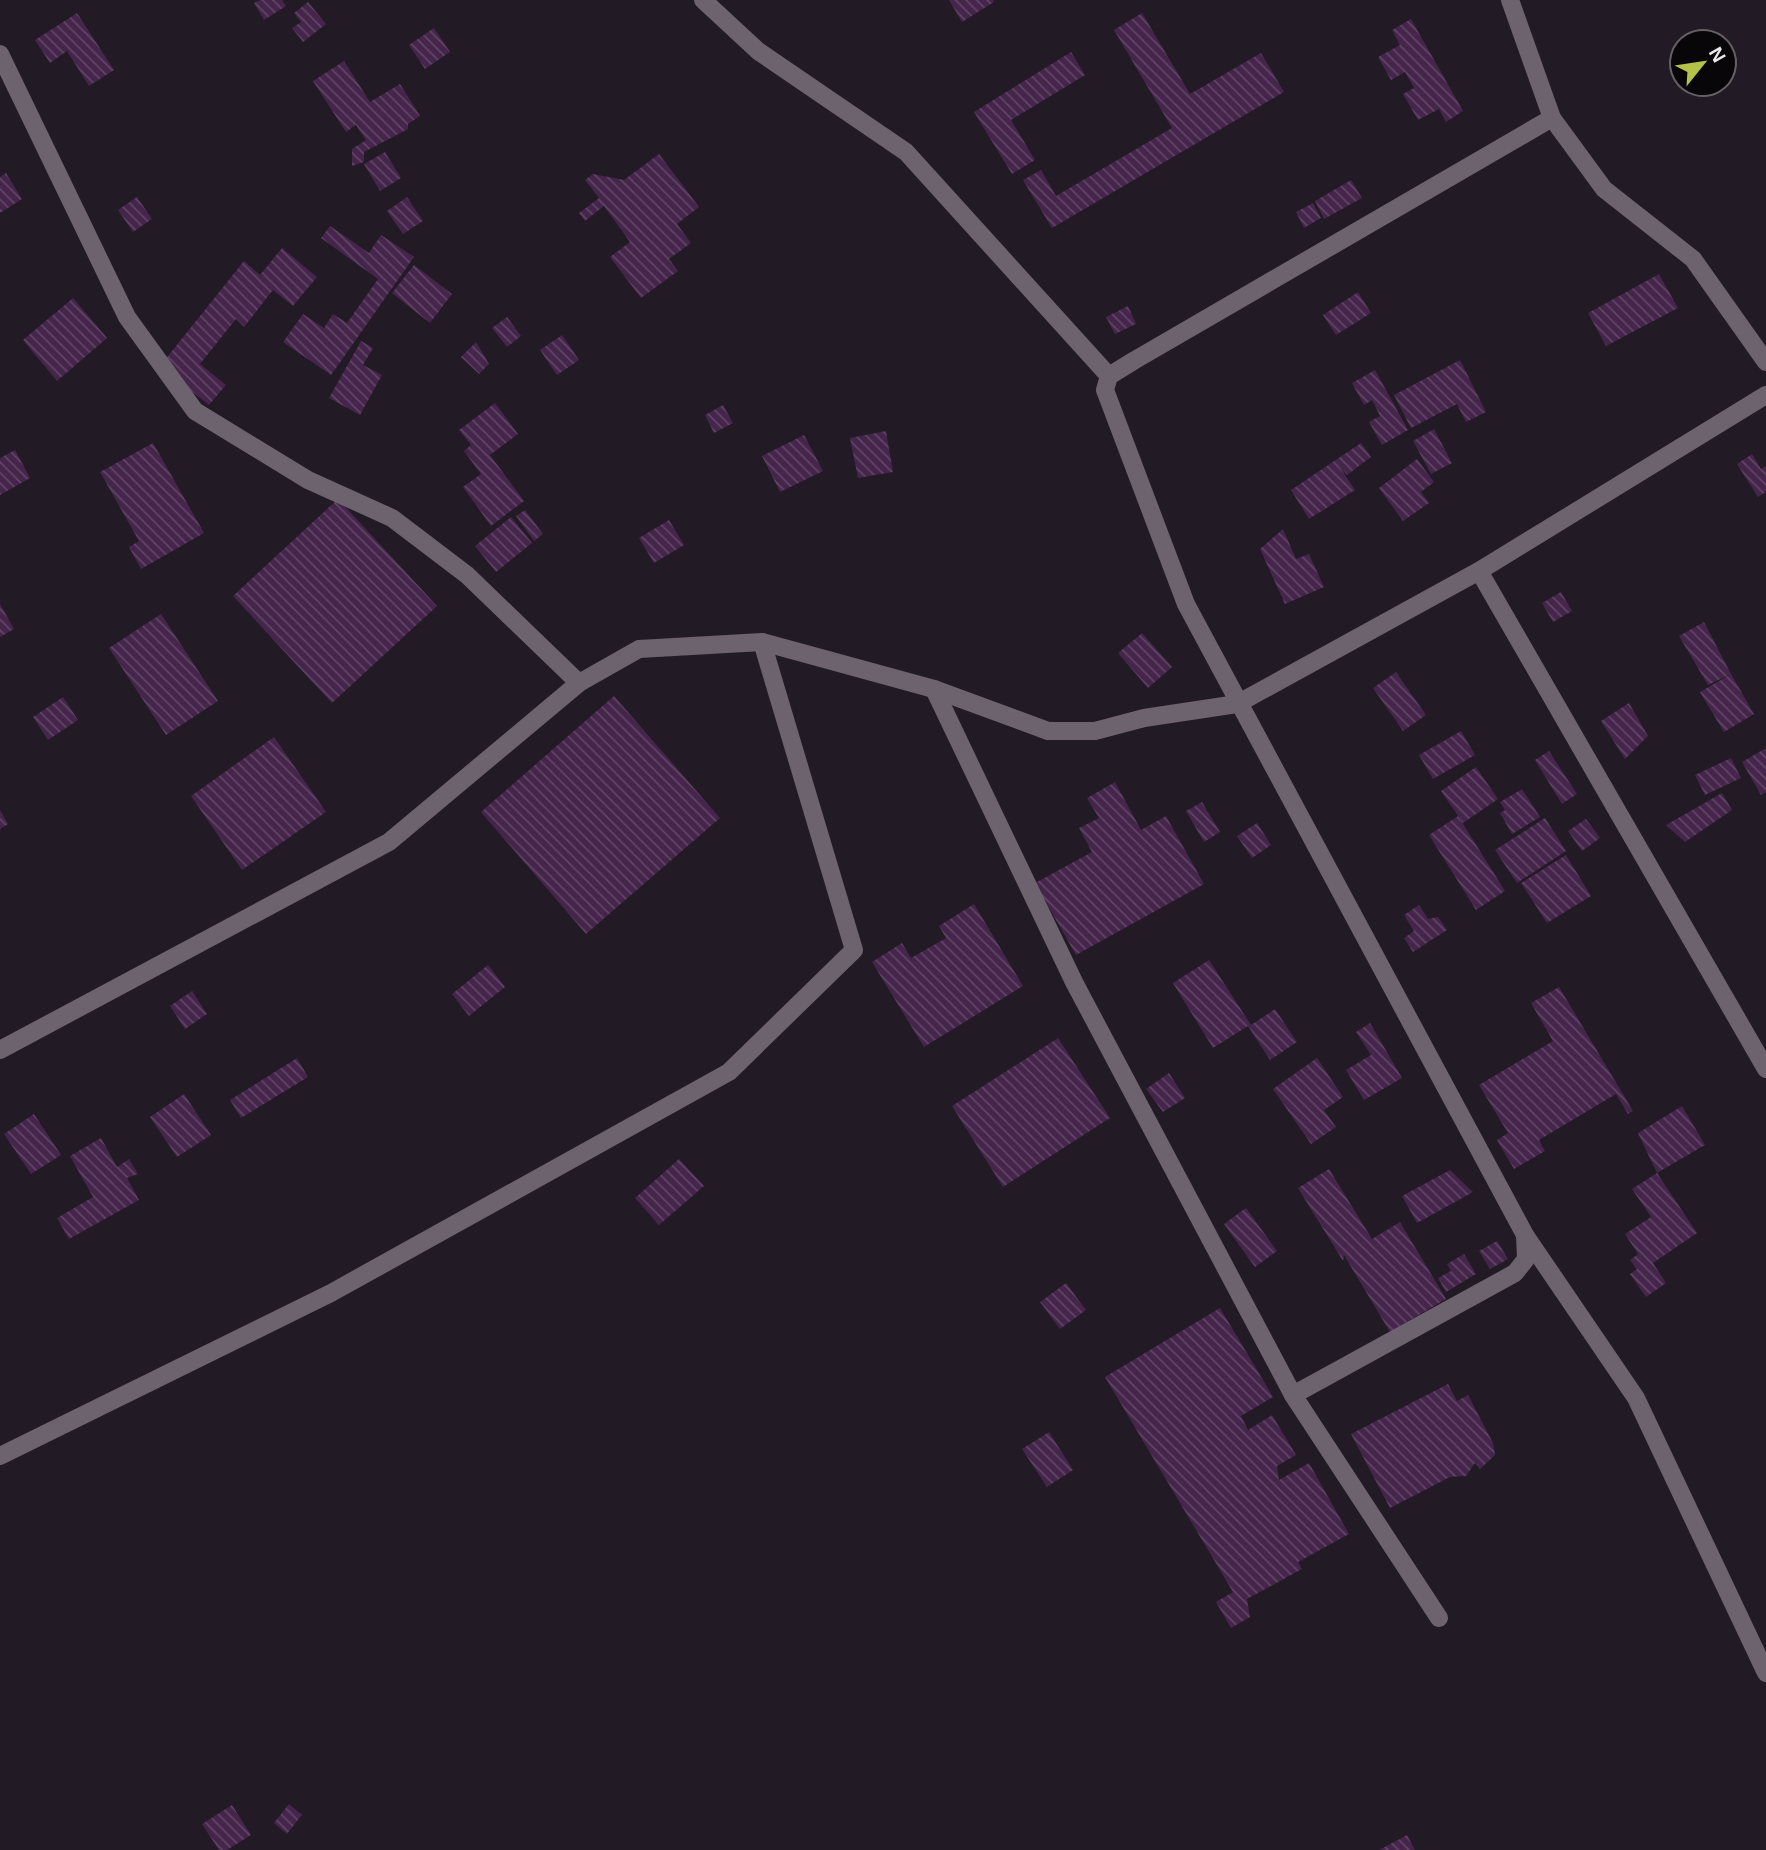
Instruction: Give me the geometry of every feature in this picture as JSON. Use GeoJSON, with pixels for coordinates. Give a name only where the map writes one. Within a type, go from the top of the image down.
{"type":"FeatureCollection","features":[{"type":"Feature","properties":{"kind":"street"},"geometry":{"type":"LineString","coordinates":[[703,0],[758,51],[906,152],[1109,376]]}},
{"type":"Feature","properties":{"kind":"street"},"geometry":{"type":"LineString","coordinates":[[1510,0],[1552,118],[1604,189],[1693,259],[1766,362]]}},
{"type":"Feature","properties":{"kind":"street"},"geometry":{"type":"LineString","coordinates":[[0,54],[127,317],[195,411],[308,480],[392,517],[467,575],[579,683]]}},
{"type":"Feature","properties":{"kind":"street"},"geometry":{"type":"LineString","coordinates":[[1552,118],[1109,376],[1105,390],[1181,593],[1237,704],[1525,1235],[1636,1398],[1766,1674]]}},
{"type":"Feature","properties":{"kind":"street"},"geometry":{"type":"LineString","coordinates":[[0,1050],[389,842],[579,683],[639,649],[652,646],[762,642],[934,689],[1048,731],[1095,731],[1144,718],[1237,704],[1479,571],[1766,395]]}},
{"type":"Feature","properties":{"kind":"street"},"geometry":{"type":"LineString","coordinates":[[1479,571],[1766,1069]]}},
{"type":"Feature","properties":{"kind":"street"},"geometry":{"type":"LineString","coordinates":[[0,1456],[331,1293],[729,1072],[854,950],[762,642]]}},
{"type":"Feature","properties":{"kind":"street"},"geometry":{"type":"LineString","coordinates":[[934,689],[1074,982],[1293,1395],[1439,1618]]}},
{"type":"Feature","properties":{"kind":"street"},"geometry":{"type":"LineString","coordinates":[[1293,1395],[1515,1273],[1526,1259],[1525,1235]]}},
{"type":"Feature","properties":{"kind":"building"},"geometry":{"type":"Polygon","coordinates":[[[260,0],[282,0],[286,6],[264,20],[254,3],[260,0]]]}},
{"type":"Feature","properties":{"kind":"building"},"geometry":{"type":"Polygon","coordinates":[[[949,0],[993,0],[994,2],[962,22],[949,0]]]}},
{"type":"Feature","properties":{"kind":"building"},"geometry":{"type":"Polygon","coordinates":[[[308,2],[326,24],[303,42],[292,28],[301,22],[294,13],[308,2]]]}},
{"type":"Feature","properties":{"kind":"building"},"geometry":{"type":"Polygon","coordinates":[[[77,13],[114,70],[89,86],[67,51],[50,63],[35,40],[77,13]]]}},
{"type":"Feature","properties":{"kind":"building"},"geometry":{"type":"Polygon","coordinates":[[[1142,13],[1190,94],[1261,53],[1284,92],[1052,228],[1023,180],[1041,170],[1056,196],[1172,128],[1114,30],[1142,13]]]}},
{"type":"Feature","properties":{"kind":"building"},"geometry":{"type":"Polygon","coordinates":[[[1411,19],[1463,111],[1446,122],[1439,109],[1418,120],[1403,94],[1414,88],[1405,72],[1391,80],[1378,57],[1400,45],[1392,30],[1411,19]]]}},
{"type":"Feature","properties":{"kind":"building"},"geometry":{"type":"Polygon","coordinates":[[[434,28],[450,52],[425,69],[409,45],[434,28]]]}},
{"type":"Feature","properties":{"kind":"building"},"geometry":{"type":"Polygon","coordinates":[[[1071,52],[1085,75],[1011,120],[1035,160],[1012,174],[974,112],[1071,52]]]}},
{"type":"Feature","properties":{"kind":"building"},"geometry":{"type":"Polygon","coordinates":[[[344,61],[370,102],[400,84],[420,116],[408,124],[408,129],[364,152],[364,162],[352,166],[352,149],[366,140],[356,125],[346,132],[313,81],[344,61]]]}},
{"type":"Feature","properties":{"kind":"building"},"geometry":{"type":"Polygon","coordinates":[[[385,152],[401,178],[380,191],[364,164],[385,152]]]}},
{"type":"Feature","properties":{"kind":"building"},"geometry":{"type":"Polygon","coordinates":[[[659,154],[699,207],[677,224],[691,243],[669,259],[678,271],[641,298],[610,257],[630,242],[604,206],[585,221],[579,213],[599,198],[585,180],[593,174],[624,180],[659,154]]]}},
{"type":"Feature","properties":{"kind":"building"},"geometry":{"type":"Polygon","coordinates":[[[6,173],[22,199],[0,213],[0,177],[6,173]]]}},
{"type":"Feature","properties":{"kind":"building"},"geometry":{"type":"Polygon","coordinates":[[[1351,180],[1362,198],[1324,219],[1315,201],[1351,180]]]}},
{"type":"Feature","properties":{"kind":"building"},"geometry":{"type":"Polygon","coordinates":[[[137,197],[152,219],[133,232],[118,210],[137,197]]]}},
{"type":"Feature","properties":{"kind":"building"},"geometry":{"type":"Polygon","coordinates":[[[407,197],[423,221],[403,234],[387,211],[407,197]]]}},
{"type":"Feature","properties":{"kind":"building"},"geometry":{"type":"Polygon","coordinates":[[[1313,203],[1321,218],[1304,228],[1296,212],[1313,203]]]}},
{"type":"Feature","properties":{"kind":"building"},"geometry":{"type":"Polygon","coordinates":[[[330,226],[369,253],[381,235],[414,257],[331,375],[283,342],[303,314],[324,328],[333,314],[347,323],[378,279],[321,238],[330,226]]]}},
{"type":"Feature","properties":{"kind":"building"},"geometry":{"type":"Polygon","coordinates":[[[282,248],[317,277],[293,306],[273,290],[244,327],[236,319],[200,364],[226,385],[209,405],[160,366],[244,261],[260,275],[282,248]]]}},
{"type":"Feature","properties":{"kind":"building"},"geometry":{"type":"Polygon","coordinates":[[[414,265],[452,294],[430,323],[392,293],[414,265]]]}},
{"type":"Feature","properties":{"kind":"building"},"geometry":{"type":"Polygon","coordinates":[[[1659,274],[1678,308],[1606,346],[1588,313],[1659,274]]]}},
{"type":"Feature","properties":{"kind":"building"},"geometry":{"type":"Polygon","coordinates":[[[1358,292],[1371,313],[1336,335],[1323,315],[1358,292]]]}},
{"type":"Feature","properties":{"kind":"building"},"geometry":{"type":"Polygon","coordinates":[[[73,298],[107,338],[57,381],[23,340],[73,298]]]}},
{"type":"Feature","properties":{"kind":"building"},"geometry":{"type":"Polygon","coordinates":[[[1128,306],[1136,324],[1115,334],[1106,317],[1128,306]]]}},
{"type":"Feature","properties":{"kind":"building"},"geometry":{"type":"Polygon","coordinates":[[[507,317],[521,336],[507,347],[492,328],[507,317]]]}},
{"type":"Feature","properties":{"kind":"building"},"geometry":{"type":"Polygon","coordinates":[[[562,335],[579,360],[557,375],[540,350],[562,335]]]}},
{"type":"Feature","properties":{"kind":"building"},"geometry":{"type":"Polygon","coordinates":[[[361,341],[373,348],[363,365],[382,375],[360,415],[329,398],[361,341]]]}},
{"type":"Feature","properties":{"kind":"building"},"geometry":{"type":"Polygon","coordinates":[[[476,342],[489,364],[479,374],[461,357],[476,342]]]}},
{"type":"Feature","properties":{"kind":"building"},"geometry":{"type":"Polygon","coordinates":[[[1460,360],[1486,412],[1466,422],[1457,404],[1411,428],[1394,395],[1460,360]]]}},
{"type":"Feature","properties":{"kind":"building"},"geometry":{"type":"Polygon","coordinates":[[[1375,370],[1408,430],[1382,445],[1369,422],[1380,416],[1372,400],[1364,405],[1352,383],[1375,370]]]}},
{"type":"Feature","properties":{"kind":"building"},"geometry":{"type":"Polygon","coordinates":[[[495,403],[518,434],[490,455],[524,501],[491,526],[463,487],[481,474],[464,451],[471,445],[459,430],[495,403]]]}},
{"type":"Feature","properties":{"kind":"building"},"geometry":{"type":"Polygon","coordinates":[[[723,405],[733,423],[714,433],[705,415],[723,405]]]}},
{"type":"Feature","properties":{"kind":"building"},"geometry":{"type":"Polygon","coordinates":[[[1434,429],[1452,463],[1431,474],[1413,441],[1434,429]]]}},
{"type":"Feature","properties":{"kind":"building"},"geometry":{"type":"Polygon","coordinates":[[[886,431],[893,472],[858,478],[850,438],[886,431]]]}},
{"type":"Feature","properties":{"kind":"building"},"geometry":{"type":"Polygon","coordinates":[[[804,435],[823,471],[780,492],[762,456],[804,435]]]}},
{"type":"Feature","properties":{"kind":"building"},"geometry":{"type":"Polygon","coordinates":[[[153,443],[204,533],[141,569],[129,547],[139,541],[100,472],[153,443]]]}},
{"type":"Feature","properties":{"kind":"building"},"geometry":{"type":"Polygon","coordinates":[[[1361,443],[1371,457],[1347,475],[1339,466],[1355,490],[1309,519],[1291,490],[1361,443]]]}},
{"type":"Feature","properties":{"kind":"building"},"geometry":{"type":"Polygon","coordinates":[[[15,450],[30,478],[0,495],[0,458],[15,450]]]}},
{"type":"Feature","properties":{"kind":"building"},"geometry":{"type":"Polygon","coordinates":[[[1752,454],[1761,469],[1766,466],[1766,492],[1758,497],[1737,464],[1752,454]]]}},
{"type":"Feature","properties":{"kind":"building"},"geometry":{"type":"Polygon","coordinates":[[[1417,459],[1434,482],[1421,492],[1429,503],[1403,521],[1379,488],[1417,459]]]}},
{"type":"Feature","properties":{"kind":"building"},"geometry":{"type":"Polygon","coordinates":[[[338,499],[437,606],[332,703],[233,596],[338,499]]]}},
{"type":"Feature","properties":{"kind":"building"},"geometry":{"type":"Polygon","coordinates":[[[525,510],[543,534],[534,541],[516,516],[525,510]]]}},
{"type":"Feature","properties":{"kind":"building"},"geometry":{"type":"Polygon","coordinates":[[[511,517],[532,543],[496,572],[475,546],[511,517]]]}},
{"type":"Feature","properties":{"kind":"building"},"geometry":{"type":"Polygon","coordinates":[[[669,520],[684,545],[654,563],[639,538],[669,520]]]}},
{"type":"Feature","properties":{"kind":"building"},"geometry":{"type":"Polygon","coordinates":[[[1283,529],[1296,559],[1309,554],[1324,587],[1285,604],[1260,549],[1283,529]]]}},
{"type":"Feature","properties":{"kind":"building"},"geometry":{"type":"Polygon","coordinates":[[[1561,592],[1572,611],[1553,622],[1542,603],[1561,592]]]}},
{"type":"Feature","properties":{"kind":"building"},"geometry":{"type":"Polygon","coordinates":[[[0,604],[14,629],[0,637],[0,604]]]}},
{"type":"Feature","properties":{"kind":"building"},"geometry":{"type":"Polygon","coordinates":[[[161,614],[218,701],[166,735],[109,648],[161,614]]]}},
{"type":"Feature","properties":{"kind":"building"},"geometry":{"type":"Polygon","coordinates":[[[1704,622],[1731,674],[1708,685],[1679,636],[1704,622]]]}},
{"type":"Feature","properties":{"kind":"building"},"geometry":{"type":"Polygon","coordinates":[[[1142,633],[1172,667],[1148,688],[1118,653],[1142,633]]]}},
{"type":"Feature","properties":{"kind":"building"},"geometry":{"type":"Polygon","coordinates":[[[1396,672],[1426,715],[1403,731],[1373,688],[1396,672]]]}},
{"type":"Feature","properties":{"kind":"building"},"geometry":{"type":"Polygon","coordinates":[[[1731,674],[1754,714],[1724,732],[1700,692],[1731,674]]]}},
{"type":"Feature","properties":{"kind":"building"},"geometry":{"type":"Polygon","coordinates":[[[614,696],[720,818],[586,934],[481,812],[614,696]]]}},
{"type":"Feature","properties":{"kind":"building"},"geometry":{"type":"Polygon","coordinates":[[[63,697],[78,720],[48,740],[33,717],[63,697]]]}},
{"type":"Feature","properties":{"kind":"building"},"geometry":{"type":"Polygon","coordinates":[[[1629,703],[1648,736],[1625,759],[1601,721],[1629,703]]]}},
{"type":"Feature","properties":{"kind":"building"},"geometry":{"type":"Polygon","coordinates":[[[1461,731],[1475,755],[1433,779],[1419,755],[1461,731]]]}},
{"type":"Feature","properties":{"kind":"building"},"geometry":{"type":"Polygon","coordinates":[[[274,737],[326,812],[242,870],[191,796],[274,737]]]}},
{"type":"Feature","properties":{"kind":"building"},"geometry":{"type":"Polygon","coordinates":[[[1766,748],[1766,792],[1761,795],[1742,762],[1766,748]]]}},
{"type":"Feature","properties":{"kind":"building"},"geometry":{"type":"Polygon","coordinates":[[[1549,751],[1577,794],[1562,804],[1535,760],[1549,751]]]}},
{"type":"Feature","properties":{"kind":"building"},"geometry":{"type":"Polygon","coordinates":[[[1731,758],[1741,778],[1705,795],[1695,775],[1731,758]]]}},
{"type":"Feature","properties":{"kind":"building"},"geometry":{"type":"Polygon","coordinates":[[[1476,767],[1498,799],[1463,823],[1441,791],[1476,767]]]}},
{"type":"Feature","properties":{"kind":"building"},"geometry":{"type":"Polygon","coordinates":[[[1115,782],[1141,830],[1166,816],[1204,884],[1076,955],[1035,883],[1092,852],[1079,828],[1099,818],[1087,798],[1115,782]]]}},
{"type":"Feature","properties":{"kind":"building"},"geometry":{"type":"Polygon","coordinates":[[[1522,789],[1540,817],[1512,834],[1500,813],[1505,810],[1500,802],[1522,789]]]}},
{"type":"Feature","properties":{"kind":"building"},"geometry":{"type":"Polygon","coordinates":[[[1722,793],[1732,810],[1685,842],[1666,825],[1722,793]]]}},
{"type":"Feature","properties":{"kind":"building"},"geometry":{"type":"Polygon","coordinates":[[[1202,802],[1220,832],[1204,842],[1186,811],[1202,802]]]}},
{"type":"Feature","properties":{"kind":"building"},"geometry":{"type":"Polygon","coordinates":[[[0,810],[8,824],[0,829],[0,810]]]}},
{"type":"Feature","properties":{"kind":"building"},"geometry":{"type":"Polygon","coordinates":[[[1458,816],[1505,891],[1476,910],[1429,835],[1458,816]]]}},
{"type":"Feature","properties":{"kind":"building"},"geometry":{"type":"Polygon","coordinates":[[[1545,818],[1566,851],[1517,883],[1495,850],[1545,818]]]}},
{"type":"Feature","properties":{"kind":"building"},"geometry":{"type":"Polygon","coordinates":[[[1586,819],[1600,838],[1582,851],[1568,831],[1586,819]]]}},
{"type":"Feature","properties":{"kind":"building"},"geometry":{"type":"Polygon","coordinates":[[[1257,823],[1271,845],[1252,858],[1237,836],[1257,823]]]}},
{"type":"Feature","properties":{"kind":"building"},"geometry":{"type":"Polygon","coordinates":[[[1566,855],[1591,896],[1547,923],[1521,883],[1566,855]]]}},
{"type":"Feature","properties":{"kind":"building"},"geometry":{"type":"Polygon","coordinates":[[[974,904],[1023,986],[924,1047],[872,962],[902,943],[911,958],[946,938],[939,926],[974,904]]]}},
{"type":"Feature","properties":{"kind":"building"},"geometry":{"type":"Polygon","coordinates":[[[1419,905],[1428,919],[1438,917],[1447,930],[1413,952],[1404,938],[1414,931],[1404,915],[1419,905]]]}},
{"type":"Feature","properties":{"kind":"building"},"geometry":{"type":"Polygon","coordinates":[[[1209,960],[1251,1025],[1275,1009],[1297,1042],[1270,1060],[1248,1026],[1213,1048],[1173,983],[1209,960]]]}},
{"type":"Feature","properties":{"kind":"building"},"geometry":{"type":"Polygon","coordinates":[[[488,965],[505,987],[469,1016],[452,994],[488,965]]]}},
{"type":"Feature","properties":{"kind":"building"},"geometry":{"type":"Polygon","coordinates":[[[1559,987],[1633,1111],[1628,1114],[1616,1094],[1539,1140],[1545,1151],[1514,1169],[1497,1140],[1508,1133],[1479,1085],[1553,1041],[1531,1003],[1559,987]]]}},
{"type":"Feature","properties":{"kind":"building"},"geometry":{"type":"Polygon","coordinates":[[[192,991],[207,1014],[185,1029],[170,1006],[192,991]]]}},
{"type":"Feature","properties":{"kind":"building"},"geometry":{"type":"Polygon","coordinates":[[[1370,1023],[1402,1078],[1364,1100],[1346,1070],[1371,1055],[1356,1032],[1370,1023]]]}},
{"type":"Feature","properties":{"kind":"building"},"geometry":{"type":"Polygon","coordinates":[[[1058,1038],[1110,1118],[1003,1187],[952,1106],[1058,1038]]]}},
{"type":"Feature","properties":{"kind":"building"},"geometry":{"type":"Polygon","coordinates":[[[297,1058],[308,1077],[241,1118],[230,1100],[297,1058]]]}},
{"type":"Feature","properties":{"kind":"building"},"geometry":{"type":"Polygon","coordinates":[[[1317,1058],[1343,1097],[1324,1110],[1336,1127],[1311,1144],[1273,1089],[1317,1058]]]}},
{"type":"Feature","properties":{"kind":"building"},"geometry":{"type":"Polygon","coordinates":[[[1169,1073],[1185,1098],[1163,1112],[1146,1089],[1169,1073]]]}},
{"type":"Feature","properties":{"kind":"building"},"geometry":{"type":"Polygon","coordinates":[[[184,1094],[211,1135],[177,1157],[150,1117],[184,1094]]]}},
{"type":"Feature","properties":{"kind":"building"},"geometry":{"type":"Polygon","coordinates":[[[1682,1106],[1705,1145],[1657,1173],[1638,1133],[1682,1106]]]}},
{"type":"Feature","properties":{"kind":"building"},"geometry":{"type":"Polygon","coordinates":[[[34,1114],[61,1155],[31,1174],[4,1134],[34,1114]]]}},
{"type":"Feature","properties":{"kind":"building"},"geometry":{"type":"Polygon","coordinates":[[[101,1138],[117,1167],[129,1159],[138,1174],[127,1178],[139,1200],[69,1239],[57,1218],[93,1197],[70,1156],[101,1138]]]}},
{"type":"Feature","properties":{"kind":"building"},"geometry":{"type":"Polygon","coordinates":[[[679,1159],[704,1186],[659,1225],[635,1198],[679,1159]]]}},
{"type":"Feature","properties":{"kind":"building"},"geometry":{"type":"Polygon","coordinates":[[[1329,1169],[1372,1239],[1400,1222],[1446,1299],[1390,1332],[1344,1255],[1343,1261],[1298,1188],[1329,1169]]]}},
{"type":"Feature","properties":{"kind":"building"},"geometry":{"type":"Polygon","coordinates":[[[1450,1170],[1473,1192],[1417,1223],[1402,1196],[1450,1170]]]}},
{"type":"Feature","properties":{"kind":"building"},"geometry":{"type":"Polygon","coordinates":[[[1657,1173],[1697,1233],[1653,1263],[1666,1283],[1646,1297],[1630,1274],[1637,1269],[1630,1260],[1638,1254],[1625,1234],[1651,1217],[1632,1189],[1657,1173]]]}},
{"type":"Feature","properties":{"kind":"building"},"geometry":{"type":"Polygon","coordinates":[[[1246,1208],[1277,1251],[1255,1267],[1224,1224],[1246,1208]]]}},
{"type":"Feature","properties":{"kind":"building"},"geometry":{"type":"Polygon","coordinates":[[[1497,1241],[1508,1259],[1490,1269],[1479,1251],[1497,1241]]]}},
{"type":"Feature","properties":{"kind":"building"},"geometry":{"type":"Polygon","coordinates":[[[1464,1254],[1476,1274],[1446,1292],[1438,1278],[1451,1271],[1447,1264],[1464,1254]]]}},
{"type":"Feature","properties":{"kind":"building"},"geometry":{"type":"Polygon","coordinates":[[[1066,1283],[1086,1310],[1060,1329],[1040,1302],[1066,1283]]]}},
{"type":"Feature","properties":{"kind":"building"},"geometry":{"type":"Polygon","coordinates":[[[1220,1308],[1273,1397],[1241,1416],[1248,1430],[1272,1415],[1296,1455],[1277,1466],[1279,1480],[1309,1463],[1349,1534],[1298,1562],[1302,1569],[1247,1599],[1250,1617],[1231,1628],[1216,1602],[1233,1592],[1105,1377],[1220,1308]]]}},
{"type":"Feature","properties":{"kind":"building"},"geometry":{"type":"Polygon","coordinates":[[[1448,1384],[1457,1401],[1468,1395],[1493,1443],[1495,1455],[1480,1469],[1475,1463],[1466,1476],[1450,1477],[1390,1508],[1351,1434],[1448,1384]]]}},
{"type":"Feature","properties":{"kind":"building"},"geometry":{"type":"Polygon","coordinates":[[[1049,1432],[1073,1470],[1047,1487],[1022,1449],[1049,1432]]]}},
{"type":"Feature","properties":{"kind":"building"},"geometry":{"type":"Polygon","coordinates":[[[289,1804],[302,1815],[287,1834],[274,1823],[289,1804]]]}},
{"type":"Feature","properties":{"kind":"building"},"geometry":{"type":"Polygon","coordinates":[[[232,1805],[251,1835],[227,1850],[219,1850],[202,1824],[232,1805]]]}},
{"type":"Feature","properties":{"kind":"building"},"geometry":{"type":"Polygon","coordinates":[[[1407,1835],[1415,1850],[1379,1850],[1407,1835]]]}}]}
